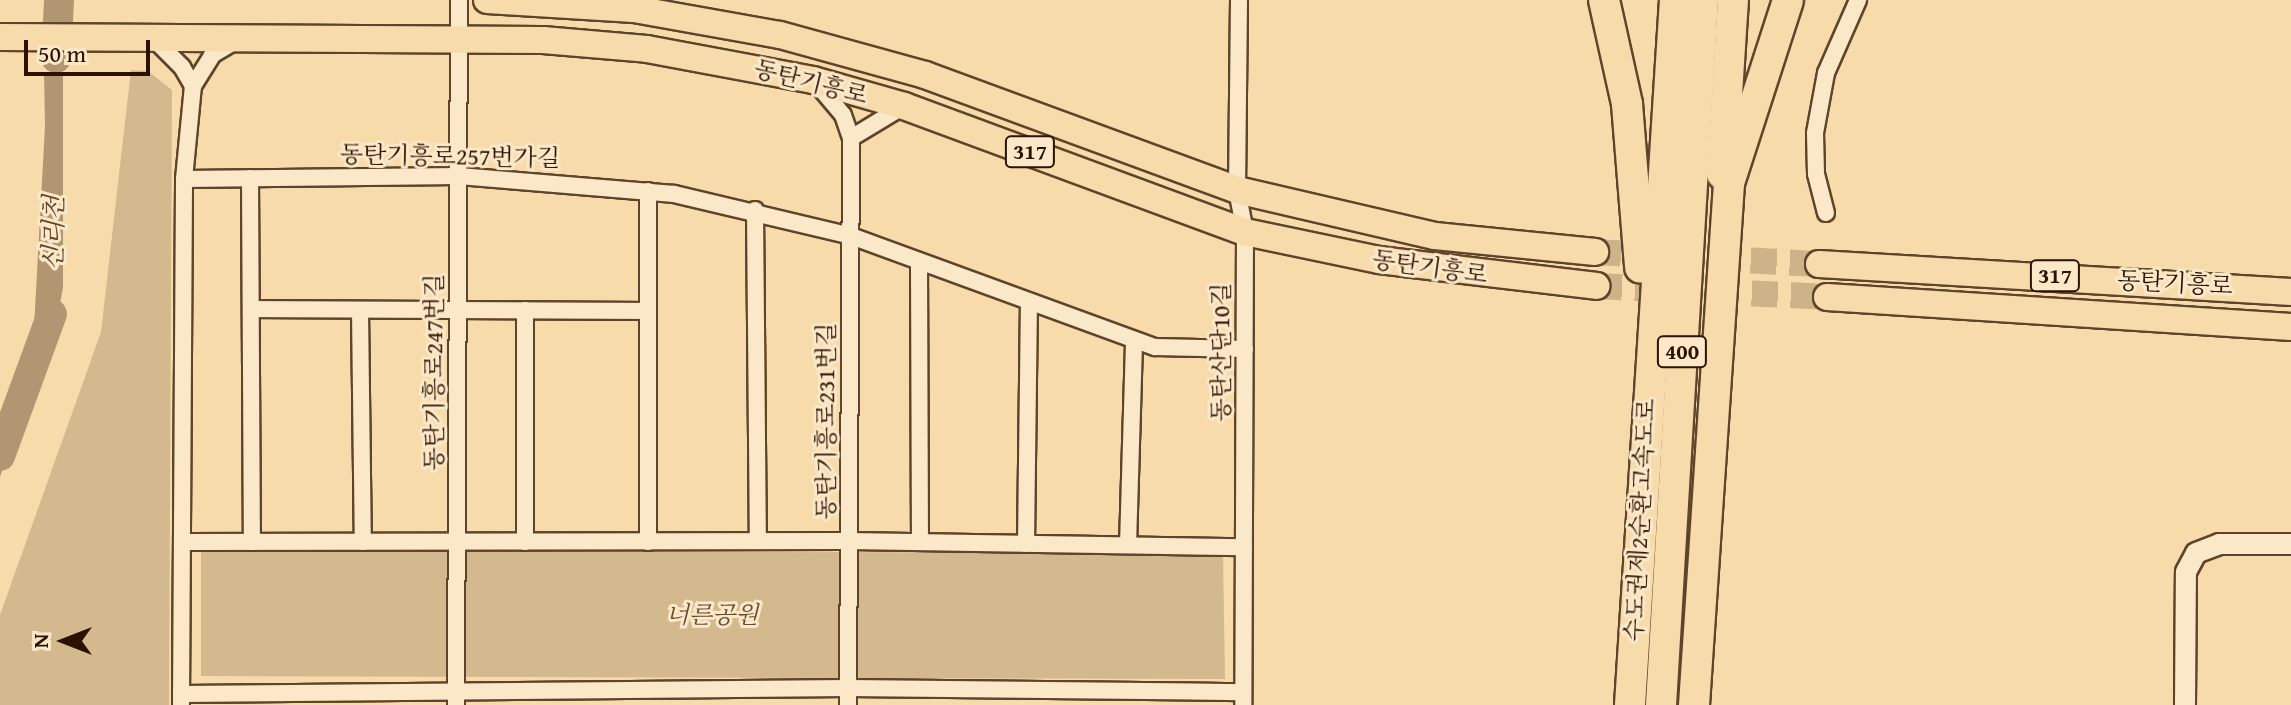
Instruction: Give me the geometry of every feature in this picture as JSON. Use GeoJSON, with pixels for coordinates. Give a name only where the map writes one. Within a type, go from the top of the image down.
{"type":"FeatureCollection","features":[{"type":"Feature","properties":{"kind":"highway"},"geometry":{"type":"LineString","coordinates":[[1604,0],[1627,104],[1636,193],[1644,435]]}},
{"type":"Feature","properties":{"kind":"highway","name":"수도권제2순환고속도로"},"geometry":{"type":"LineString","coordinates":[[1630,705],[1644,435],[1675,0]]}},
{"type":"Feature","properties":{"kind":"highway","name":"수도권제2순환고속도로"},"geometry":{"type":"LineString","coordinates":[[1661,705],[1703,0]]}},
{"type":"Feature","properties":{"kind":"highway"},"geometry":{"type":"LineString","coordinates":[[1720,280],[1723,105],[1733,0]]}},
{"type":"Feature","properties":{"kind":"highway"},"geometry":{"type":"LineString","coordinates":[[1694,705],[1720,280],[1729,183],[1788,0]]}},
{"type":"Feature","properties":{"kind":"main road","name":"동탄기흥로"},"geometry":{"type":"LineString","coordinates":[[487,0],[706,20],[853,53],[1237,190],[1435,236],[1595,252]]}},
{"type":"Feature","properties":{"kind":"main road","name":"동탄기흥로"},"geometry":{"type":"LineString","coordinates":[[0,37],[460,39],[647,49],[813,80],[904,106],[1245,232],[1379,260],[1596,286]]}},
{"type":"Feature","properties":{"kind":"main road","name":"동탄기흥로"},"geometry":{"type":"LineString","coordinates":[[1819,264],[2291,292]]}},
{"type":"Feature","properties":{"kind":"main road","name":"동탄기흥로"},"geometry":{"type":"LineString","coordinates":[[1827,297],[2291,327]]}},
{"type":"Feature","properties":{"kind":"street","name":"동탄기흥로247번길"},"geometry":{"type":"LineString","coordinates":[[456,699],[459,0]]}},
{"type":"Feature","properties":{"kind":"street","name":"동탄산단10길"},"geometry":{"type":"LineString","coordinates":[[1239,0],[1237,190],[1245,232],[1243,698]]}},
{"type":"Feature","properties":{"kind":"street"},"geometry":{"type":"LineString","coordinates":[[1826,213],[1816,174],[1815,133],[1826,73],[1858,0]]}},
{"type":"Feature","properties":{"kind":"street"},"geometry":{"type":"LineString","coordinates":[[140,37],[177,60],[193,86]]}},
{"type":"Feature","properties":{"kind":"street"},"geometry":{"type":"LineString","coordinates":[[240,38],[212,55],[193,86],[184,179],[181,700],[848,696],[1243,698]]}},
{"type":"Feature","properties":{"kind":"street"},"geometry":{"type":"LineString","coordinates":[[813,80],[843,115],[851,138],[904,106]]}},
{"type":"Feature","properties":{"kind":"street","name":"동탄기흥로231번길"},"geometry":{"type":"LineString","coordinates":[[848,696],[851,138]]}},
{"type":"Feature","properties":{"kind":"street","name":"동탄기흥로257번가길"},"geometry":{"type":"LineString","coordinates":[[184,179],[459,176],[648,191],[755,210],[851,236],[1134,342],[1155,347],[1245,349]]}},
{"type":"Feature","properties":{"kind":"street"},"geometry":{"type":"LineString","coordinates":[[250,178],[252,542]]}},
{"type":"Feature","properties":{"kind":"street"},"geometry":{"type":"LineString","coordinates":[[648,191],[648,542]]}},
{"type":"Feature","properties":{"kind":"street"},"geometry":{"type":"LineString","coordinates":[[755,210],[758,541]]}},
{"type":"Feature","properties":{"kind":"street"},"geometry":{"type":"LineString","coordinates":[[919,262],[920,542]]}},
{"type":"Feature","properties":{"kind":"street"},"geometry":{"type":"LineString","coordinates":[[1026,544],[1029,303]]}},
{"type":"Feature","properties":{"kind":"street"},"geometry":{"type":"LineString","coordinates":[[251,309],[648,311]]}},
{"type":"Feature","properties":{"kind":"street"},"geometry":{"type":"LineString","coordinates":[[360,310],[363,542]]}},
{"type":"Feature","properties":{"kind":"street"},"geometry":{"type":"LineString","coordinates":[[525,310],[525,542]]}},
{"type":"Feature","properties":{"kind":"street"},"geometry":{"type":"LineString","coordinates":[[1128,545],[1134,342]]}},
{"type":"Feature","properties":{"kind":"street"},"geometry":{"type":"LineString","coordinates":[[182,542],[849,541],[1244,547]]}},
{"type":"Feature","properties":{"kind":"street"},"geometry":{"type":"LineString","coordinates":[[2185,705],[2186,572],[2196,553],[2219,544],[2291,544]]}},
{"type":"Feature","properties":{"kind":"green space"},"geometry":{"type":"Polygon","coordinates":[[[131,70],[148,71],[172,90],[169,705],[0,705],[0,615],[101,332],[131,70]]]}},
{"type":"Feature","properties":{"kind":"green space","name":"너른공원"},"geometry":{"type":"Polygon","coordinates":[[[201,551],[1223,553],[1225,679],[201,676],[201,551]]]}},
{"type":"Feature","properties":{"kind":"water"},"geometry":{"type":"Polygon","coordinates":[[[51,11],[63,17],[63,287],[54,340],[41,352],[0,477],[0,421],[34,327],[45,126],[43,18],[51,11]]]}},
{"type":"Feature","properties":{"kind":"pier"},"geometry":{"type":"Polygon","coordinates":[[[40,0],[68,0],[62,13],[67,17],[65,73],[40,74],[40,0]]]}},
{"type":"Feature","properties":{"kind":"waterway","name":"신리천"},"geometry":{"type":"LineString","coordinates":[[56,58],[59,0]]}},
{"type":"Feature","properties":{"kind":"waterway","name":"신리천"},"geometry":{"type":"LineString","coordinates":[[0,456],[52,314]]}},
{"type":"Feature","properties":{"kind":"tunnel"},"geometry":{"type":"LineString","coordinates":[[1595,252],[1819,264]]}},
{"type":"Feature","properties":{"kind":"tunnel"},"geometry":{"type":"LineString","coordinates":[[1596,286],[1827,297]]}}]}
